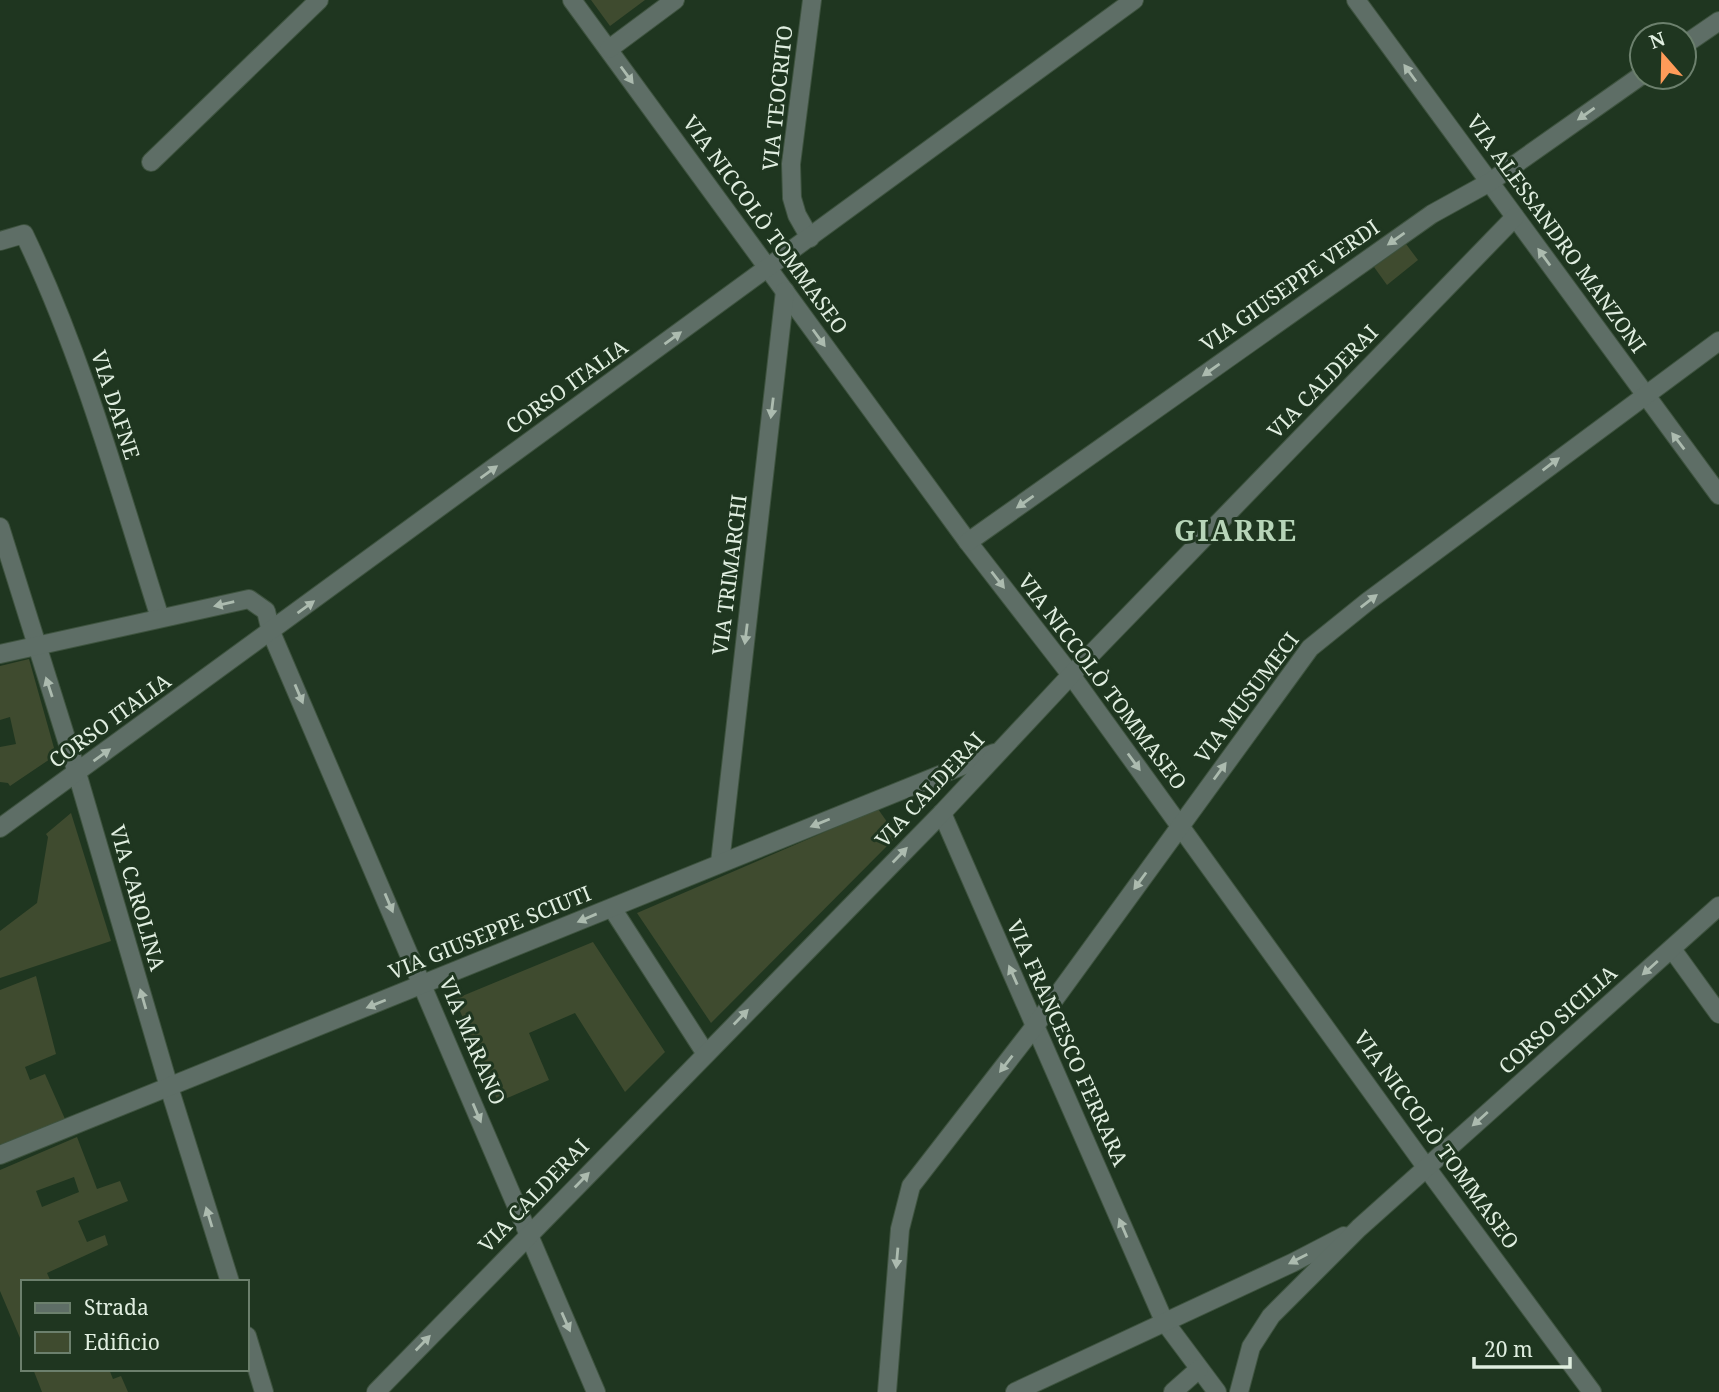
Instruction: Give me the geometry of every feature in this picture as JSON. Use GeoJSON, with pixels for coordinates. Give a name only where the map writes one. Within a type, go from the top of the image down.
{"type":"FeatureCollection","features":[{"type":"Feature","properties":{"kind":"street"},"geometry":{"type":"LineString","coordinates":[[151,162],[319,0]]}},
{"type":"Feature","properties":{"kind":"street","name":"VIA NICCOLÒ TOMMASEO"},"geometry":{"type":"LineString","coordinates":[[572,0],[968,542],[1071,675],[1592,1392]]}},
{"type":"Feature","properties":{"kind":"street"},"geometry":{"type":"LineString","coordinates":[[609,49],[676,0]]}},
{"type":"Feature","properties":{"kind":"street","name":"VIA TEOCRITO"},"geometry":{"type":"LineString","coordinates":[[810,238],[797,215],[792,198],[791,164],[812,0]]}},
{"type":"Feature","properties":{"kind":"street","name":"CORSO ITALIA"},"geometry":{"type":"LineString","coordinates":[[0,828],[1135,0]]}},
{"type":"Feature","properties":{"kind":"street","name":"VIA ALESSANDRO MANZONI"},"geometry":{"type":"LineString","coordinates":[[1356,0],[1719,495]]}},
{"type":"Feature","properties":{"kind":"street"},"geometry":{"type":"LineString","coordinates":[[1698,35],[1719,21]]}},
{"type":"Feature","properties":{"kind":"street","name":"VIA GIUSEPPE VERDI"},"geometry":{"type":"LineString","coordinates":[[968,542],[1432,214],[1490,182],[1628,85]]}},
{"type":"Feature","properties":{"kind":"street","name":"VIA CALDERAI"},"geometry":{"type":"LineString","coordinates":[[376,1392],[942,813],[997,751],[1515,217]]}},
{"type":"Feature","properties":{"kind":"street","name":"VIA DAFNE"},"geometry":{"type":"LineString","coordinates":[[0,241],[24,234],[52,291],[90,394],[160,618]]}},
{"type":"Feature","properties":{"kind":"street","name":"VIA TRIMARCHI"},"geometry":{"type":"LineString","coordinates":[[720,863],[785,291]]}},
{"type":"Feature","properties":{"kind":"street","name":"VIA MUSUMECI"},"geometry":{"type":"LineString","coordinates":[[887,1392],[900,1229],[911,1186],[1035,1026],[1310,648],[1367,602],[1719,341]]}},
{"type":"Feature","properties":{"kind":"street","name":"VIA CAROLINA"},"geometry":{"type":"LineString","coordinates":[[0,527],[229,1280]]}},
{"type":"Feature","properties":{"kind":"street","name":"VIA MARANO"},"geometry":{"type":"LineString","coordinates":[[0,654],[249,599],[266,611],[271,632],[596,1392]]}},
{"type":"Feature","properties":{"kind":"street","name":"VIA GIUSEPPE SCIUTI"},"geometry":{"type":"LineString","coordinates":[[0,1155],[997,751]]}},
{"type":"Feature","properties":{"kind":"street","name":"VIA FRANCESCO FERRARA"},"geometry":{"type":"LineString","coordinates":[[942,813],[1150,1291],[1156,1325],[1199,1369],[1217,1392]]}},
{"type":"Feature","properties":{"kind":"street","name":"CORSO SICILIA"},"geometry":{"type":"LineString","coordinates":[[1359,1228],[1719,906]]}},
{"type":"Feature","properties":{"kind":"street"},"geometry":{"type":"LineString","coordinates":[[612,908],[706,1054]]}},
{"type":"Feature","properties":{"kind":"street"},"geometry":{"type":"LineString","coordinates":[[1672,949],[1719,1014]]}},
{"type":"Feature","properties":{"kind":"street"},"geometry":{"type":"LineString","coordinates":[[1015,1392],[1292,1263],[1359,1228]]}},
{"type":"Feature","properties":{"kind":"street"},"geometry":{"type":"LineString","coordinates":[[1239,1392],[1251,1347],[1271,1315],[1359,1228]]}},
{"type":"Feature","properties":{"kind":"street"},"geometry":{"type":"LineString","coordinates":[[248,1339],[264,1392]]}},
{"type":"Feature","properties":{"kind":"street"},"geometry":{"type":"LineString","coordinates":[[1173,1392],[1199,1369]]}},
{"type":"Feature","properties":{"kind":"building"},"geometry":{"type":"Polygon","coordinates":[[[591,0],[645,0],[610,26],[591,0]]]}},
{"type":"Feature","properties":{"kind":"building"},"geometry":{"type":"Polygon","coordinates":[[[1406,244],[1418,260],[1387,285],[1374,267],[1406,244]]]}},
{"type":"Feature","properties":{"kind":"building"},"geometry":{"type":"Polygon","coordinates":[[[29,659],[56,755],[10,786],[0,782],[0,747],[16,744],[10,717],[0,720],[0,666],[29,659]]]}},
{"type":"Feature","properties":{"kind":"building"},"geometry":{"type":"Polygon","coordinates":[[[878,809],[897,836],[711,1023],[637,913],[878,809]]]}},
{"type":"Feature","properties":{"kind":"building"},"geometry":{"type":"Polygon","coordinates":[[[71,813],[111,941],[0,978],[0,931],[37,903],[48,837],[46,834],[71,813]]]}},
{"type":"Feature","properties":{"kind":"building"},"geometry":{"type":"Polygon","coordinates":[[[593,942],[665,1052],[625,1092],[575,1013],[529,1033],[549,1080],[498,1102],[455,999],[593,942]]]}},
{"type":"Feature","properties":{"kind":"building"},"geometry":{"type":"Polygon","coordinates":[[[36,976],[56,1054],[25,1067],[30,1080],[45,1074],[65,1119],[0,1146],[0,990],[36,976]]]}},
{"type":"Feature","properties":{"kind":"building"},"geometry":{"type":"Polygon","coordinates":[[[77,1137],[97,1189],[120,1181],[128,1201],[78,1221],[87,1242],[105,1235],[108,1245],[47,1273],[50,1280],[21,1280],[21,1340],[0,1291],[0,1170],[77,1137]],[[74,1177],[36,1191],[42,1207],[79,1192],[74,1177]]]}},
{"type":"Feature","properties":{"kind":"building"},"geometry":{"type":"Polygon","coordinates":[[[34,1371],[110,1371],[113,1379],[121,1376],[128,1392],[42,1392],[34,1371]]]}},
{"type":"Feature","properties":{"kind":"district","name":"GIARRE"},"geometry":{"type":"Point","coordinates":[1236,531]}}]}
